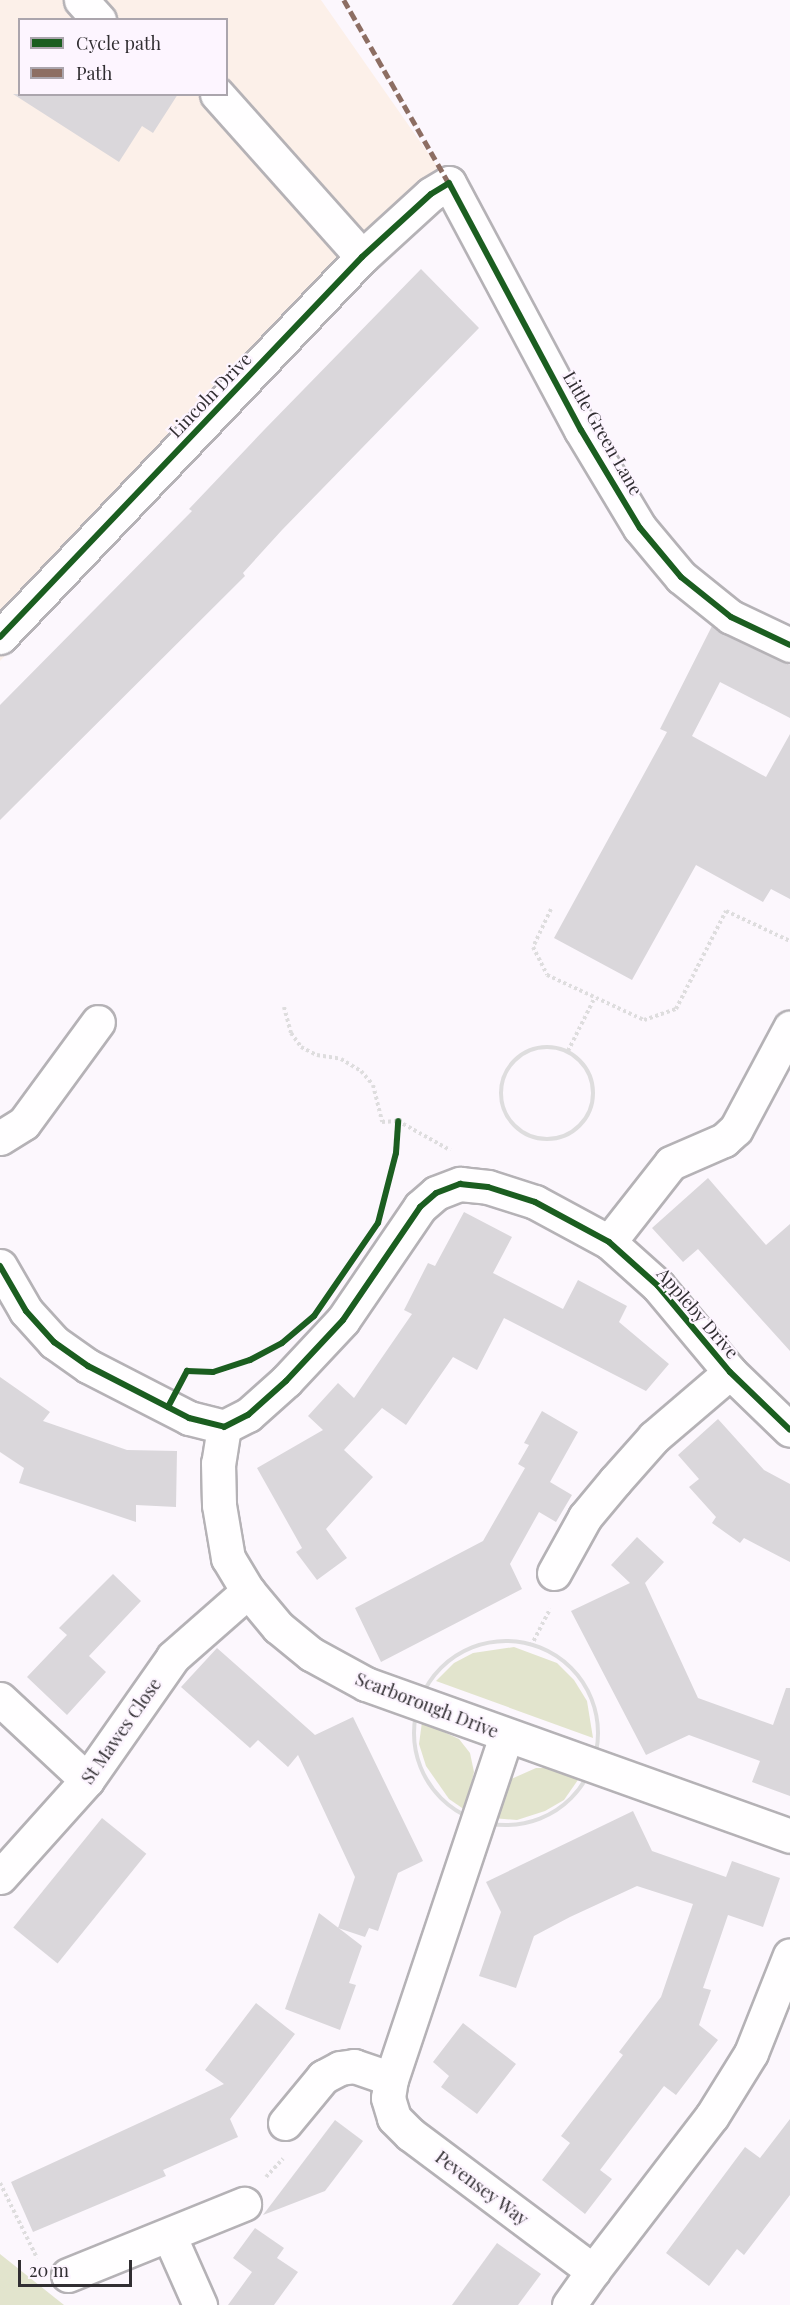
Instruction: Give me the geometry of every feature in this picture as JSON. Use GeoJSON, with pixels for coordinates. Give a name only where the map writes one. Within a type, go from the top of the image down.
{"type":"FeatureCollection","features":[{"type":"Feature","properties":{"kind":"street"},"geometry":{"type":"LineString","coordinates":[[81,0],[97,18]]}},
{"type":"Feature","properties":{"kind":"street"},"geometry":{"type":"LineString","coordinates":[[219,96],[362,257]]}},
{"type":"Feature","properties":{"kind":"street","name":"Lincoln Drive"},"geometry":{"type":"LineString","coordinates":[[0,637],[362,257],[431,194],[449,183]]}},
{"type":"Feature","properties":{"kind":"street","name":"Little Green Lane"},"geometry":{"type":"LineString","coordinates":[[449,183],[581,430],[640,528],[681,577],[731,617],[790,645]]}},
{"type":"Feature","properties":{"kind":"street"},"geometry":{"type":"LineString","coordinates":[[0,1138],[24,1123],[98,1022]]}},
{"type":"Feature","properties":{"kind":"street"},"geometry":{"type":"LineString","coordinates":[[609,1242],[671,1163],[712,1146],[736,1129],[790,1028]]}},
{"type":"Feature","properties":{"kind":"street","name":"Appleby Drive"},"geometry":{"type":"LineString","coordinates":[[224,1428],[248,1415],[286,1382],[343,1320],[420,1207],[436,1193],[460,1184],[488,1187],[536,1202],[609,1242],[658,1286],[730,1372],[790,1430]]}},
{"type":"Feature","properties":{"kind":"street"},"geometry":{"type":"LineString","coordinates":[[0,1266],[26,1311],[54,1342],[88,1366],[189,1418],[224,1428]]}},
{"type":"Feature","properties":{"kind":"street"},"geometry":{"type":"LineString","coordinates":[[554,1573],[585,1517],[615,1481],[654,1437],[730,1372]]}},
{"type":"Feature","properties":{"kind":"street","name":"Scarborough Drive"},"geometry":{"type":"LineString","coordinates":[[224,1428],[218,1463],[219,1505],[228,1558],[248,1592],[278,1626],[311,1654],[366,1684],[790,1836]]}},
{"type":"Feature","properties":{"kind":"street","name":"St Mawes Close"},"geometry":{"type":"LineString","coordinates":[[0,1877],[87,1780],[173,1657],[248,1592]]}},
{"type":"Feature","properties":{"kind":"street"},"geometry":{"type":"LineString","coordinates":[[0,1699],[87,1780]]}},
{"type":"Feature","properties":{"kind":"street","name":"Pevensey Way"},"geometry":{"type":"LineString","coordinates":[[506,1736],[391,2079],[388,2098],[394,2118],[410,2134],[593,2271]]}},
{"type":"Feature","properties":{"kind":"street"},"geometry":{"type":"LineString","coordinates":[[569,2305],[712,2116],[751,2054],[790,1955]]}},
{"type":"Feature","properties":{"kind":"street"},"geometry":{"type":"LineString","coordinates":[[285,2124],[323,2077],[340,2068],[354,2066],[391,2079]]}},
{"type":"Feature","properties":{"kind":"street"},"geometry":{"type":"LineString","coordinates":[[68,2275],[244,2204]]}},
{"type":"Feature","properties":{"kind":"street"},"geometry":{"type":"LineString","coordinates":[[169,2235],[200,2305]]}},
{"type":"Feature","properties":{"kind":"path"},"geometry":{"type":"LineString","coordinates":[[551,909],[533,947],[547,975],[644,1020],[676,1009],[726,911],[790,941]]}},
{"type":"Feature","properties":{"kind":"path"},"geometry":{"type":"LineString","coordinates":[[568,1051],[595,997]]}},
{"type":"Feature","properties":{"kind":"path"},"geometry":{"type":"LineString","coordinates":[[284,1007],[291,1033],[301,1047],[317,1055],[341,1059],[361,1071],[380,1101],[382,1122],[398,1120],[440,1146],[477,1160],[488,1187]]}},
{"type":"Feature","properties":{"kind":"path"},"geometry":{"type":"LineString","coordinates":[[538,1047],[568,1051],[579,1059],[590,1077],[594,1097],[590,1110],[573,1132],[547,1139],[533,1137],[520,1130],[503,1106],[504,1076],[524,1053],[538,1047]]}},
{"type":"Feature","properties":{"kind":"path"},"geometry":{"type":"LineString","coordinates":[[397,1131],[398,1120]]}},
{"type":"Feature","properties":{"kind":"path"},"geometry":{"type":"LineString","coordinates":[[0,2183],[42,2266],[68,2275]]}},
{"type":"Feature","properties":{"kind":"shaded area"},"geometry":{"type":"Polygon","coordinates":[[[0,0],[321,0],[449,183],[0,661],[0,0]]]}},
{"type":"Feature","properties":{"kind":"green space"},"geometry":{"type":"Polygon","coordinates":[[[514,1647],[557,1663],[574,1680],[587,1701],[593,1738],[436,1681],[454,1663],[473,1653],[514,1647]]]}},
{"type":"Feature","properties":{"kind":"green space"},"geometry":{"type":"Polygon","coordinates":[[[422,1722],[459,1739],[470,1753],[474,1772],[465,1810],[449,1799],[426,1766],[419,1744],[422,1722]]]}},
{"type":"Feature","properties":{"kind":"green space"},"geometry":{"type":"Polygon","coordinates":[[[536,1768],[550,1768],[580,1777],[564,1800],[545,1811],[517,1820],[492,1818],[509,1780],[536,1768]]]}},
{"type":"Feature","properties":{"kind":"green space"},"geometry":{"type":"Polygon","coordinates":[[[0,2254],[64,2305],[0,2305],[0,2254]]]}},
{"type":"Feature","properties":{"kind":"building"},"geometry":{"type":"Polygon","coordinates":[[[13,94],[18,94],[18,96],[177,96],[153,133],[142,126],[119,162],[13,94]]]}},
{"type":"Feature","properties":{"kind":"building"},"geometry":{"type":"Polygon","coordinates":[[[421,269],[479,328],[282,530],[243,573],[245,576],[0,820],[0,705],[192,511],[189,509],[421,269]]]}},
{"type":"Feature","properties":{"kind":"building"},"geometry":{"type":"Polygon","coordinates":[[[712,626],[790,665],[790,718],[720,682],[692,736],[766,777],[790,734],[790,899],[771,889],[763,902],[696,865],[632,980],[554,938],[667,732],[660,729],[712,626]]]}},
{"type":"Feature","properties":{"kind":"building"},"geometry":{"type":"Polygon","coordinates":[[[708,1178],[766,1245],[790,1224],[790,1351],[698,1249],[683,1262],[652,1228],[708,1178]]]}},
{"type":"Feature","properties":{"kind":"building"},"geometry":{"type":"Polygon","coordinates":[[[464,1212],[512,1237],[493,1273],[563,1309],[578,1280],[627,1306],[619,1322],[669,1364],[646,1391],[504,1318],[477,1370],[453,1357],[406,1425],[382,1408],[344,1450],[373,1477],[326,1529],[347,1558],[317,1580],[296,1552],[302,1548],[257,1468],[323,1430],[308,1416],[338,1383],[354,1398],[412,1314],[404,1310],[428,1263],[435,1266],[464,1212]]]}},
{"type":"Feature","properties":{"kind":"building"},"geometry":{"type":"Polygon","coordinates":[[[0,1377],[50,1412],[43,1421],[127,1450],[177,1451],[176,1507],[136,1505],[136,1522],[19,1483],[24,1468],[0,1452],[0,1377]]]}},
{"type":"Feature","properties":{"kind":"building"},"geometry":{"type":"Polygon","coordinates":[[[542,1411],[578,1432],[550,1482],[572,1495],[556,1522],[539,1512],[510,1564],[522,1589],[381,1662],[355,1608],[483,1541],[525,1468],[518,1464],[529,1445],[524,1443],[542,1411]]]}},
{"type":"Feature","properties":{"kind":"building"},"geometry":{"type":"Polygon","coordinates":[[[718,1419],[764,1470],[790,1484],[790,1562],[744,1538],[740,1543],[712,1523],[716,1517],[689,1487],[699,1479],[678,1455],[718,1419]]]}},
{"type":"Feature","properties":{"kind":"building"},"geometry":{"type":"Polygon","coordinates":[[[637,1537],[664,1562],[645,1583],[698,1698],[773,1725],[786,1688],[790,1688],[790,1796],[752,1782],[760,1761],[689,1735],[646,1755],[571,1611],[630,1583],[611,1565],[637,1537]]]}},
{"type":"Feature","properties":{"kind":"building"},"geometry":{"type":"Polygon","coordinates":[[[113,1574],[141,1601],[89,1656],[106,1672],[67,1715],[27,1677],[67,1635],[59,1628],[113,1574]]]}},
{"type":"Feature","properties":{"kind":"building"},"geometry":{"type":"Polygon","coordinates":[[[217,1648],[315,1735],[353,1717],[423,1861],[398,1873],[378,1931],[369,1928],[365,1937],[338,1928],[355,1877],[298,1755],[288,1767],[258,1740],[250,1748],[181,1687],[217,1648]]]}},
{"type":"Feature","properties":{"kind":"building"},"geometry":{"type":"Polygon","coordinates":[[[633,1811],[652,1851],[726,1877],[732,1861],[780,1878],[763,1927],[728,1915],[703,1988],[711,1990],[699,2025],[718,2040],[676,2095],[664,2086],[600,2170],[612,2179],[585,2214],[542,2180],[570,2143],[561,2136],[623,2055],[619,2052],[661,1997],[693,1904],[637,1886],[570,1917],[534,1936],[516,1988],[479,1976],[501,1912],[486,1882],[633,1811]]]}},
{"type":"Feature","properties":{"kind":"building"},"geometry":{"type":"Polygon","coordinates":[[[102,1818],[146,1854],[58,1963],[13,1928],[102,1818]]]}},
{"type":"Feature","properties":{"kind":"building"},"geometry":{"type":"Polygon","coordinates":[[[319,1913],[362,1946],[349,1983],[356,1985],[340,2030],[285,2009],[319,1913]]]}},
{"type":"Feature","properties":{"kind":"building"},"geometry":{"type":"Polygon","coordinates":[[[256,2003],[295,2034],[230,2119],[238,2137],[163,2170],[166,2176],[33,2232],[11,2182],[224,2084],[205,2070],[256,2003]]]}},
{"type":"Feature","properties":{"kind":"building"},"geometry":{"type":"Polygon","coordinates":[[[463,2023],[516,2064],[477,2114],[441,2087],[449,2076],[433,2062],[463,2023]]]}},
{"type":"Feature","properties":{"kind":"building"},"geometry":{"type":"Polygon","coordinates":[[[790,2119],[790,2195],[744,2255],[737,2249],[709,2286],[666,2253],[745,2147],[760,2158],[790,2119]]]}},
{"type":"Feature","properties":{"kind":"building"},"geometry":{"type":"Polygon","coordinates":[[[335,2120],[363,2141],[325,2191],[263,2215],[335,2120]]]}},
{"type":"Feature","properties":{"kind":"building"},"geometry":{"type":"Polygon","coordinates":[[[255,2228],[284,2248],[277,2258],[298,2272],[274,2305],[228,2305],[252,2272],[233,2258],[255,2228]]]}},
{"type":"Feature","properties":{"kind":"building"},"geometry":{"type":"Polygon","coordinates":[[[497,2243],[541,2274],[518,2305],[452,2305],[497,2243]]]}},
{"type":"Feature","properties":{"kind":"marked path"},"geometry":{"type":"LineString","coordinates":[[344,0],[449,183]]}},
{"type":"Feature","properties":{"kind":"cycle path"},"geometry":{"type":"LineString","coordinates":[[0,637],[362,257],[431,194],[449,183],[581,430],[640,528],[681,577],[731,617],[790,645]]}},
{"type":"Feature","properties":{"kind":"cycle path"},"geometry":{"type":"LineString","coordinates":[[168,1407],[187,1371],[213,1372],[250,1360],[282,1343],[314,1316],[378,1223],[396,1153],[398,1121]]}},
{"type":"Feature","properties":{"kind":"cycle path"},"geometry":{"type":"LineString","coordinates":[[0,1266],[26,1311],[54,1342],[88,1366],[189,1418],[224,1427],[248,1415],[286,1381],[343,1320],[420,1207],[436,1193],[460,1184],[488,1187],[535,1202],[609,1242],[658,1286],[730,1372],[790,1430]]}}]}
